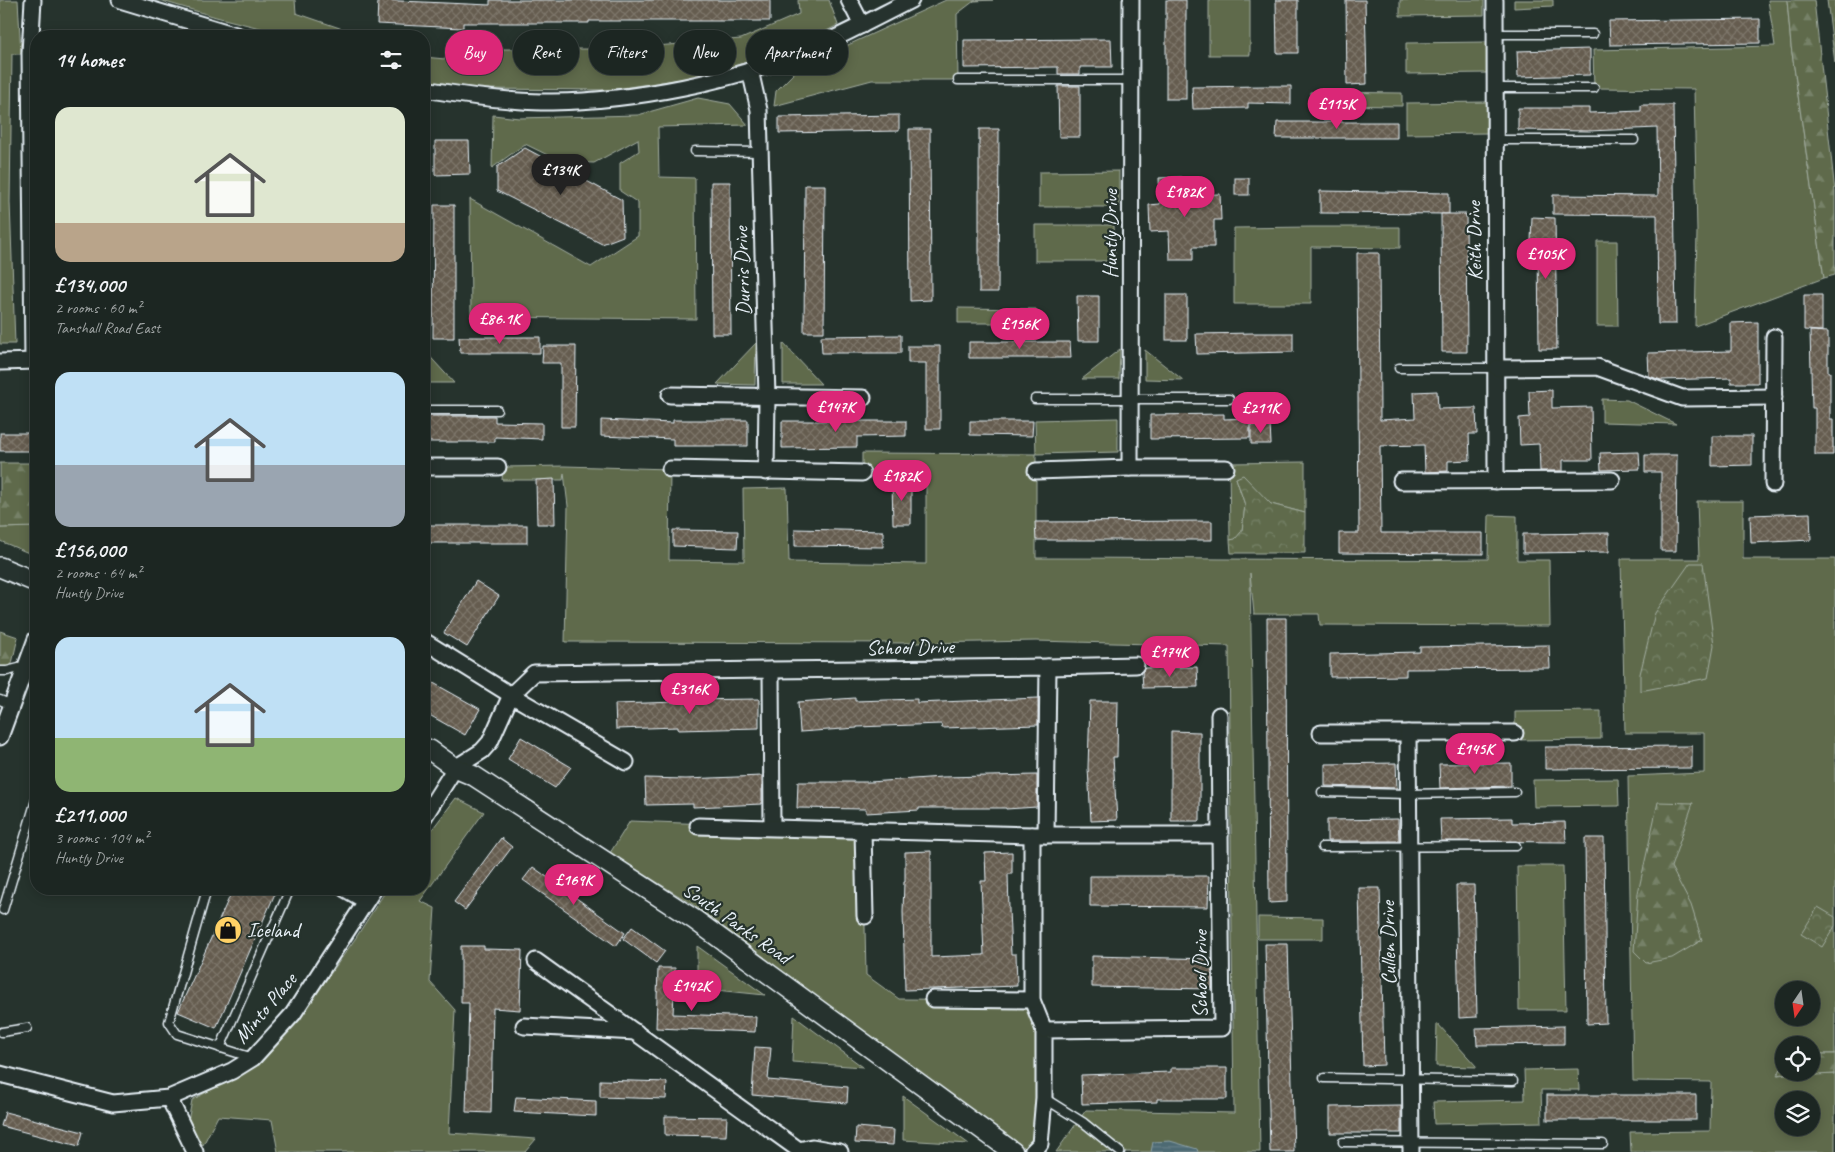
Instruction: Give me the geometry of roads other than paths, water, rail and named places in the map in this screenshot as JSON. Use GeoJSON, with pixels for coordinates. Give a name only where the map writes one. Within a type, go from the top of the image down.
{"type":"FeatureCollection","features":[{"type":"Feature","properties":{"kind":"street"},"geometry":{"type":"LineString","coordinates":[[30,30],[33,0]]}},
{"type":"Feature","properties":{"kind":"street"},"geometry":{"type":"LineString","coordinates":[[120,0],[220,30]]}},
{"type":"Feature","properties":{"kind":"street"},"geometry":{"type":"LineString","coordinates":[[849,0],[862,25]]}},
{"type":"Feature","properties":{"kind":"street"},"geometry":{"type":"LineString","coordinates":[[848,31],[911,0]]}},
{"type":"Feature","properties":{"kind":"street","name":"Huntly Drive"},"geometry":{"type":"LineString","coordinates":[[1130,468],[1131,0]]}},
{"type":"Feature","properties":{"kind":"street","name":"Keith Drive"},"geometry":{"type":"LineString","coordinates":[[1495,0],[1496,481]]}},
{"type":"Feature","properties":{"kind":"street"},"geometry":{"type":"LineString","coordinates":[[430,90],[497,98],[552,102],[606,98],[664,90],[711,81],[746,71]]}},
{"type":"Feature","properties":{"kind":"street","name":"Durris Drive"},"geometry":{"type":"LineString","coordinates":[[751,75],[759,110],[767,397],[766,472]]}},
{"type":"Feature","properties":{"kind":"street"},"geometry":{"type":"LineString","coordinates":[[1774,337],[1774,484]]}},
{"type":"Feature","properties":{"kind":"street"},"geometry":{"type":"LineString","coordinates":[[0,362],[30,361]]}},
{"type":"Feature","properties":{"kind":"street"},"geometry":{"type":"LineString","coordinates":[[1497,368],[1597,367],[1682,398],[1774,397]]}},
{"type":"Feature","properties":{"kind":"street"},"geometry":{"type":"LineString","coordinates":[[670,395],[863,398]]}},
{"type":"Feature","properties":{"kind":"street"},"geometry":{"type":"LineString","coordinates":[[430,468],[498,467]]}},
{"type":"Feature","properties":{"kind":"street"},"geometry":{"type":"LineString","coordinates":[[1036,471],[1130,468],[1226,468]]}},
{"type":"Feature","properties":{"kind":"street"},"geometry":{"type":"LineString","coordinates":[[670,469],[862,474]]}},
{"type":"Feature","properties":{"kind":"street"},"geometry":{"type":"LineString","coordinates":[[1400,481],[1612,480]]}},
{"type":"Feature","properties":{"kind":"street"},"geometry":{"type":"LineString","coordinates":[[0,567],[30,580]]}},
{"type":"Feature","properties":{"kind":"street"},"geometry":{"type":"LineString","coordinates":[[430,645],[511,695],[626,762]]}},
{"type":"Feature","properties":{"kind":"street"},"geometry":{"type":"LineString","coordinates":[[0,737],[6,702],[30,655]]}},
{"type":"Feature","properties":{"kind":"street","name":"School Drive"},"geometry":{"type":"LineString","coordinates":[[455,768],[482,751],[490,742],[511,695],[534,673],[1136,665]]}},
{"type":"Feature","properties":{"kind":"street"},"geometry":{"type":"LineString","coordinates":[[1032,1152],[1040,1144],[1044,1098],[1044,1030],[1032,1000],[1048,667]]}},
{"type":"Feature","properties":{"kind":"street"},"geometry":{"type":"LineString","coordinates":[[771,670],[772,827]]}},
{"type":"Feature","properties":{"kind":"street","name":"School Drive"},"geometry":{"type":"LineString","coordinates":[[1044,1030],[1222,1028],[1219,715]]}},
{"type":"Feature","properties":{"kind":"street"},"geometry":{"type":"LineString","coordinates":[[1321,733],[1515,733]]}},
{"type":"Feature","properties":{"kind":"street","name":"Cullen Drive"},"geometry":{"type":"LineString","coordinates":[[1408,733],[1411,1147]]}},
{"type":"Feature","properties":{"kind":"street","name":"South Parks Road"},"geometry":{"type":"LineString","coordinates":[[430,750],[455,768],[474,776],[695,920],[1013,1152]]}},
{"type":"Feature","properties":{"kind":"street"},"geometry":{"type":"LineString","coordinates":[[430,808],[455,768]]}},
{"type":"Feature","properties":{"kind":"street"},"geometry":{"type":"LineString","coordinates":[[698,826],[1039,835],[1220,835]]}},
{"type":"Feature","properties":{"kind":"street"},"geometry":{"type":"LineString","coordinates":[[863,830],[865,916]]}},
{"type":"Feature","properties":{"kind":"street","name":"Minto Place"},"geometry":{"type":"LineString","coordinates":[[0,1074],[114,1103],[169,1098],[232,1071],[253,1058],[293,1014],[370,895]]}},
{"type":"Feature","properties":{"kind":"street"},"geometry":{"type":"LineString","coordinates":[[536,960],[799,1150],[812,1147],[840,1152]]}},
{"type":"Feature","properties":{"kind":"street"},"geometry":{"type":"LineString","coordinates":[[932,998],[1032,1000]]}},
{"type":"Feature","properties":{"kind":"street"},"geometry":{"type":"LineString","coordinates":[[524,1026],[636,1032]]}},
{"type":"Feature","properties":{"kind":"street"},"geometry":{"type":"LineString","coordinates":[[169,1098],[195,1152]]}},
{"type":"Feature","properties":{"kind":"lane"},"geometry":{"type":"LineString","coordinates":[[1495,34],[1593,34]]}},
{"type":"Feature","properties":{"kind":"lane"},"geometry":{"type":"LineString","coordinates":[[958,80],[1131,80]]}},
{"type":"Feature","properties":{"kind":"lane"},"geometry":{"type":"LineString","coordinates":[[1495,88],[1594,88]]}},
{"type":"Feature","properties":{"kind":"lane"},"geometry":{"type":"LineString","coordinates":[[1494,140],[1634,140]]}},
{"type":"Feature","properties":{"kind":"lane"},"geometry":{"type":"LineString","coordinates":[[695,151],[760,152]]}},
{"type":"Feature","properties":{"kind":"lane"},"geometry":{"type":"LineString","coordinates":[[1399,368],[1497,368]]}},
{"type":"Feature","properties":{"kind":"lane"},"geometry":{"type":"LineString","coordinates":[[1035,399],[1229,399]]}},
{"type":"Feature","properties":{"kind":"lane"},"geometry":{"type":"LineString","coordinates":[[430,410],[497,410]]}},
{"type":"Feature","properties":{"kind":"lane"},"geometry":{"type":"LineString","coordinates":[[0,672],[7,672],[26,666]]}},
{"type":"Feature","properties":{"kind":"lane"},"geometry":{"type":"LineString","coordinates":[[1322,792],[1408,794],[1515,792]]}},
{"type":"Feature","properties":{"kind":"lane"},"geometry":{"type":"LineString","coordinates":[[3,910],[30,820]]}},
{"type":"Feature","properties":{"kind":"lane"},"geometry":{"type":"LineString","coordinates":[[1322,847],[1516,846]]}},
{"type":"Feature","properties":{"kind":"lane"},"geometry":{"type":"LineString","coordinates":[[204,895],[169,1022],[177,1034],[253,1058]]}},
{"type":"Feature","properties":{"kind":"lane"},"geometry":{"type":"LineString","coordinates":[[220,1048],[287,895]]}},
{"type":"Feature","properties":{"kind":"lane"},"geometry":{"type":"LineString","coordinates":[[0,1041],[1,1032],[27,1028]]}},
{"type":"Feature","properties":{"kind":"lane"},"geometry":{"type":"LineString","coordinates":[[1324,1078],[1513,1081]]}},
{"type":"Feature","properties":{"kind":"lane"},"geometry":{"type":"LineString","coordinates":[[1044,1098],[1084,1123],[1120,1152]]}},
{"type":"Feature","properties":{"kind":"lane"},"geometry":{"type":"LineString","coordinates":[[1342,1142],[1411,1147],[1603,1144]]}},
{"type":"Feature","properties":{"kind":"water"},"geometry":{"type":"Polygon","coordinates":[[[1170,1141],[1197,1149],[1198,1152],[1151,1152],[1153,1142],[1170,1141]]]}},
{"type":"Feature","properties":{"kind":"place","name":"Iceland"},"geometry":{"type":"Point","coordinates":[228,930]}}]}
